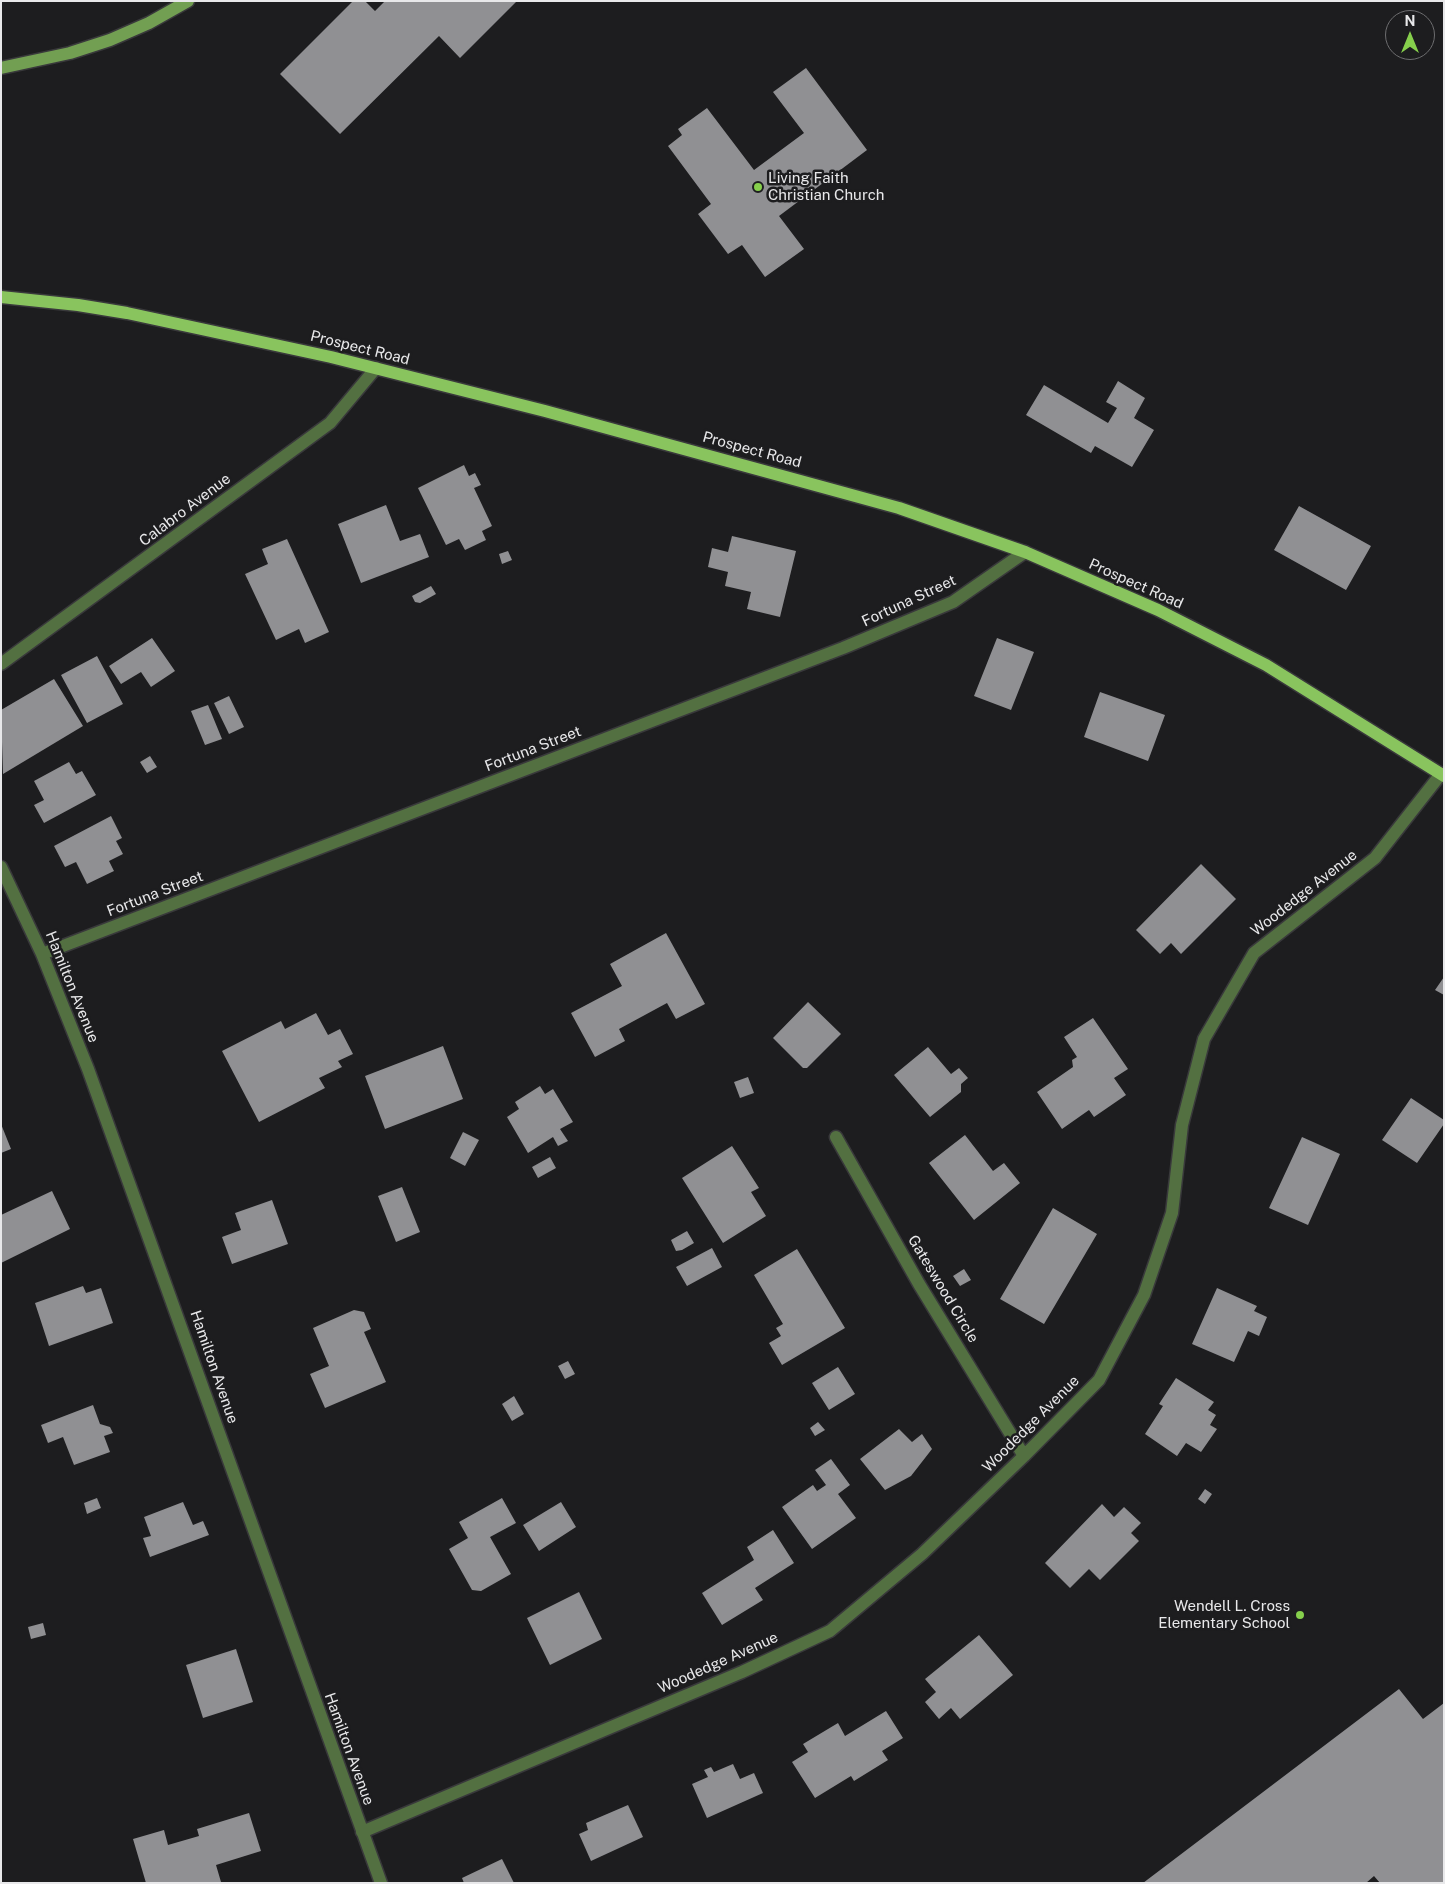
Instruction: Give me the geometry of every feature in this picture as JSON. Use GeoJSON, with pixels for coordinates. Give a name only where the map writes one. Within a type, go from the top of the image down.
{"type":"FeatureCollection","features":[{"type":"Feature","properties":{"kind":"main road"},"geometry":{"type":"LineString","coordinates":[[1,68],[70,53],[110,40],[149,23],[188,1]]}},
{"type":"Feature","properties":{"kind":"main road","name":"Prospect Road"},"geometry":{"type":"LineString","coordinates":[[1,297],[78,305],[254,339],[582,421],[880,503],[1025,552],[1158,610],[1266,665],[1442,775]]}},
{"type":"Feature","properties":{"kind":"street","name":"Calabro Avenue"},"geometry":{"type":"LineString","coordinates":[[1,664],[330,423],[376,368]]}},
{"type":"Feature","properties":{"kind":"street","name":"Fortuna Street"},"geometry":{"type":"LineString","coordinates":[[42,954],[843,648],[953,602],[1025,552]]}},
{"type":"Feature","properties":{"kind":"street","name":"Woodedge Avenue"},"geometry":{"type":"LineString","coordinates":[[362,1832],[742,1672],[830,1631],[922,1554],[1024,1456],[1099,1380],[1144,1295],[1172,1213],[1182,1126],[1204,1039],[1254,953],[1375,858],[1442,775]]}},
{"type":"Feature","properties":{"kind":"street","name":"Hamilton Avenue"},"geometry":{"type":"LineString","coordinates":[[1,867],[42,954],[88,1069],[173,1300],[381,1883]]}},
{"type":"Feature","properties":{"kind":"street","name":"Gateswood Circle"},"geometry":{"type":"LineString","coordinates":[[836,1137],[920,1284],[1024,1456]]}},
{"type":"Feature","properties":{"kind":"building"},"geometry":{"type":"Polygon","coordinates":[[[353,1],[365,1],[375,11],[385,1],[517,1],[460,58],[439,36],[340,134],[280,74],[353,1]]]}},
{"type":"Feature","properties":{"kind":"building","name":"Living Faith Christian Church"},"geometry":{"type":"Polygon","coordinates":[[[806,68],[867,150],[779,216],[804,249],[765,277],[742,245],[728,254],[698,214],[711,204],[668,146],[682,135],[678,129],[707,108],[754,170],[804,133],[773,92],[806,68]]]}},
{"type":"Feature","properties":{"kind":"building"},"geometry":{"type":"Polygon","coordinates":[[[1118,381],[1145,398],[1134,418],[1154,430],[1132,467],[1095,446],[1091,453],[1026,415],[1044,385],[1108,423],[1117,408],[1106,402],[1118,381]]]}},
{"type":"Feature","properties":{"kind":"building"},"geometry":{"type":"Polygon","coordinates":[[[464,465],[469,476],[475,473],[481,485],[474,488],[492,526],[482,531],[486,540],[465,550],[459,539],[446,545],[418,488],[464,465]]]}},
{"type":"Feature","properties":{"kind":"building"},"geometry":{"type":"Polygon","coordinates":[[[386,505],[400,541],[420,534],[429,557],[361,583],[338,524],[386,505]]]}},
{"type":"Feature","properties":{"kind":"building"},"geometry":{"type":"Polygon","coordinates":[[[1299,506],[1371,546],[1346,590],[1274,550],[1299,506]]]}},
{"type":"Feature","properties":{"kind":"building"},"geometry":{"type":"Polygon","coordinates":[[[732,536],[796,551],[780,617],[747,609],[751,592],[725,586],[728,572],[708,567],[712,548],[728,552],[732,536]]]}},
{"type":"Feature","properties":{"kind":"building"},"geometry":{"type":"Polygon","coordinates":[[[287,539],[329,632],[305,643],[299,629],[276,640],[245,574],[268,564],[262,549],[287,539]]]}},
{"type":"Feature","properties":{"kind":"building"},"geometry":{"type":"Polygon","coordinates":[[[508,551],[512,560],[502,564],[499,554],[508,551]]]}},
{"type":"Feature","properties":{"kind":"building"},"geometry":{"type":"Polygon","coordinates":[[[431,586],[436,594],[420,603],[415,602],[412,596],[431,586]]]}},
{"type":"Feature","properties":{"kind":"building"},"geometry":{"type":"Polygon","coordinates":[[[152,638],[175,671],[151,687],[141,672],[121,684],[109,666],[152,638]]]}},
{"type":"Feature","properties":{"kind":"building"},"geometry":{"type":"Polygon","coordinates":[[[997,638],[1034,652],[1011,710],[974,696],[997,638]]]}},
{"type":"Feature","properties":{"kind":"building"},"geometry":{"type":"Polygon","coordinates":[[[97,656],[123,704],[87,723],[61,675],[97,656]]]}},
{"type":"Feature","properties":{"kind":"building"},"geometry":{"type":"Polygon","coordinates":[[[54,679],[83,726],[3,774],[1,710],[54,679]]]}},
{"type":"Feature","properties":{"kind":"building"},"geometry":{"type":"Polygon","coordinates":[[[1100,692],[1165,715],[1148,761],[1084,737],[1100,692]]]}},
{"type":"Feature","properties":{"kind":"building"},"geometry":{"type":"Polygon","coordinates":[[[229,696],[244,727],[229,734],[214,703],[229,696]]]}},
{"type":"Feature","properties":{"kind":"building"},"geometry":{"type":"Polygon","coordinates":[[[208,705],[222,739],[205,745],[191,711],[208,705]]]}},
{"type":"Feature","properties":{"kind":"building"},"geometry":{"type":"Polygon","coordinates":[[[150,756],[157,767],[147,773],[140,762],[150,756]]]}},
{"type":"Feature","properties":{"kind":"building"},"geometry":{"type":"Polygon","coordinates":[[[69,762],[76,774],[82,771],[96,795],[44,823],[34,805],[44,800],[34,781],[69,762]]]}},
{"type":"Feature","properties":{"kind":"building"},"geometry":{"type":"Polygon","coordinates":[[[111,816],[122,838],[116,841],[123,854],[109,861],[114,871],[87,884],[76,862],[65,867],[54,846],[111,816]]]}},
{"type":"Feature","properties":{"kind":"building"},"geometry":{"type":"Polygon","coordinates":[[[1201,864],[1236,899],[1181,954],[1171,943],[1160,954],[1136,930],[1201,864]]]}},
{"type":"Feature","properties":{"kind":"building"},"geometry":{"type":"Polygon","coordinates":[[[666,933],[705,1004],[676,1019],[667,1003],[619,1029],[625,1041],[595,1057],[571,1013],[622,986],[610,964],[666,933]]]}},
{"type":"Feature","properties":{"kind":"building"},"geometry":{"type":"Polygon","coordinates":[[[1444,977],[1444,995],[1435,990],[1444,977]]]}},
{"type":"Feature","properties":{"kind":"building"},"geometry":{"type":"Polygon","coordinates":[[[808,1002],[841,1034],[807,1068],[803,1068],[773,1038],[808,1002]]]}},
{"type":"Feature","properties":{"kind":"building"},"geometry":{"type":"Polygon","coordinates":[[[316,1013],[328,1035],[340,1029],[353,1054],[338,1061],[342,1067],[319,1078],[325,1088],[259,1122],[222,1051],[281,1021],[285,1029],[316,1013]]]}},
{"type":"Feature","properties":{"kind":"building"},"geometry":{"type":"Polygon","coordinates":[[[1093,1018],[1128,1069],[1114,1078],[1126,1095],[1094,1117],[1089,1110],[1062,1129],[1037,1092],[1073,1067],[1072,1060],[1077,1057],[1064,1037],[1093,1018]]]}},
{"type":"Feature","properties":{"kind":"building"},"geometry":{"type":"Polygon","coordinates":[[[443,1046],[463,1099],[385,1129],[365,1076],[443,1046]]]}},
{"type":"Feature","properties":{"kind":"building"},"geometry":{"type":"Polygon","coordinates":[[[928,1047],[951,1074],[959,1068],[968,1078],[961,1084],[961,1092],[930,1117],[894,1075],[928,1047]]]}},
{"type":"Feature","properties":{"kind":"building"},"geometry":{"type":"Polygon","coordinates":[[[748,1077],[754,1093],[740,1098],[734,1082],[748,1077]]]}},
{"type":"Feature","properties":{"kind":"building"},"geometry":{"type":"Polygon","coordinates":[[[540,1086],[545,1094],[553,1089],[573,1122],[560,1129],[568,1141],[558,1146],[553,1137],[528,1153],[507,1117],[519,1109],[515,1102],[540,1086]]]}},
{"type":"Feature","properties":{"kind":"building"},"geometry":{"type":"Polygon","coordinates":[[[1411,1098],[1444,1120],[1444,1124],[1417,1163],[1382,1140],[1411,1098]]]}},
{"type":"Feature","properties":{"kind":"building"},"geometry":{"type":"Polygon","coordinates":[[[1,1124],[11,1149],[1,1153],[1,1124]]]}},
{"type":"Feature","properties":{"kind":"building"},"geometry":{"type":"Polygon","coordinates":[[[463,1132],[479,1140],[465,1166],[450,1158],[463,1132]]]}},
{"type":"Feature","properties":{"kind":"building"},"geometry":{"type":"Polygon","coordinates":[[[965,1135],[993,1171],[1004,1163],[1020,1183],[974,1220],[929,1163],[965,1135]]]}},
{"type":"Feature","properties":{"kind":"building"},"geometry":{"type":"Polygon","coordinates":[[[1302,1137],[1340,1154],[1308,1225],[1269,1208],[1302,1137]]]}},
{"type":"Feature","properties":{"kind":"building"},"geometry":{"type":"Polygon","coordinates":[[[732,1146],[759,1188],[751,1192],[766,1216],[723,1243],[682,1178],[732,1146]]]}},
{"type":"Feature","properties":{"kind":"building"},"geometry":{"type":"Polygon","coordinates":[[[550,1157],[556,1168],[538,1178],[532,1167],[550,1157]]]}},
{"type":"Feature","properties":{"kind":"building"},"geometry":{"type":"Polygon","coordinates":[[[402,1187],[420,1232],[396,1242],[378,1196],[402,1187]]]}},
{"type":"Feature","properties":{"kind":"building"},"geometry":{"type":"Polygon","coordinates":[[[52,1191],[70,1229],[1,1263],[1,1215],[52,1191]]]}},
{"type":"Feature","properties":{"kind":"building"},"geometry":{"type":"Polygon","coordinates":[[[272,1200],[288,1244],[232,1264],[222,1237],[241,1230],[235,1213],[272,1200]]]}},
{"type":"Feature","properties":{"kind":"building"},"geometry":{"type":"Polygon","coordinates":[[[1053,1208],[1097,1234],[1044,1324],[1000,1299],[1053,1208]]]}},
{"type":"Feature","properties":{"kind":"building"},"geometry":{"type":"Polygon","coordinates":[[[687,1231],[694,1243],[682,1250],[676,1251],[671,1240],[687,1231]]]}},
{"type":"Feature","properties":{"kind":"building"},"geometry":{"type":"Polygon","coordinates":[[[712,1248],[722,1267],[687,1286],[676,1267],[712,1248]]]}},
{"type":"Feature","properties":{"kind":"building"},"geometry":{"type":"Polygon","coordinates":[[[797,1249],[845,1328],[782,1365],[769,1343],[781,1336],[776,1328],[783,1324],[754,1275],[797,1249]]]}},
{"type":"Feature","properties":{"kind":"building"},"geometry":{"type":"Polygon","coordinates":[[[964,1269],[971,1280],[960,1286],[953,1276],[964,1269]]]}},
{"type":"Feature","properties":{"kind":"building"},"geometry":{"type":"Polygon","coordinates":[[[83,1286],[86,1293],[101,1288],[113,1323],[49,1346],[35,1303],[83,1286]]]}},
{"type":"Feature","properties":{"kind":"building"},"geometry":{"type":"Polygon","coordinates":[[[1217,1288],[1257,1306],[1254,1311],[1267,1317],[1259,1336],[1248,1331],[1234,1362],[1192,1344],[1217,1288]]]}},
{"type":"Feature","properties":{"kind":"building"},"geometry":{"type":"Polygon","coordinates":[[[354,1310],[364,1312],[371,1329],[364,1332],[386,1382],[325,1408],[310,1374],[329,1366],[313,1328],[354,1310]]]}},
{"type":"Feature","properties":{"kind":"building"},"geometry":{"type":"Polygon","coordinates":[[[568,1361],[575,1374],[565,1379],[558,1366],[568,1361]]]}},
{"type":"Feature","properties":{"kind":"building"},"geometry":{"type":"Polygon","coordinates":[[[838,1367],[855,1394],[829,1410],[812,1383],[838,1367]]]}},
{"type":"Feature","properties":{"kind":"building"},"geometry":{"type":"Polygon","coordinates":[[[1176,1378],[1214,1402],[1208,1410],[1216,1415],[1210,1425],[1217,1429],[1201,1452],[1186,1443],[1177,1456],[1145,1434],[1163,1406],[1159,1404],[1176,1378]]]}},
{"type":"Feature","properties":{"kind":"building"},"geometry":{"type":"Polygon","coordinates":[[[514,1396],[524,1414],[512,1421],[502,1404],[514,1396]]]}},
{"type":"Feature","properties":{"kind":"building"},"geometry":{"type":"Polygon","coordinates":[[[93,1405],[100,1424],[110,1427],[113,1433],[104,1436],[110,1452],[74,1465],[63,1437],[48,1443],[41,1425],[93,1405]]]}},
{"type":"Feature","properties":{"kind":"building"},"geometry":{"type":"Polygon","coordinates":[[[818,1422],[825,1430],[815,1436],[810,1428],[818,1422]]]}},
{"type":"Feature","properties":{"kind":"building"},"geometry":{"type":"Polygon","coordinates":[[[899,1429],[912,1442],[922,1434],[932,1449],[911,1476],[885,1490],[860,1459],[899,1429]]]}},
{"type":"Feature","properties":{"kind":"building"},"geometry":{"type":"Polygon","coordinates":[[[831,1459],[850,1485],[838,1494],[856,1518],[812,1549],[782,1507],[813,1485],[817,1491],[826,1485],[815,1470],[831,1459]]]}},
{"type":"Feature","properties":{"kind":"building"},"geometry":{"type":"Polygon","coordinates":[[[1205,1489],[1212,1494],[1205,1504],[1198,1499],[1205,1489]]]}},
{"type":"Feature","properties":{"kind":"building"},"geometry":{"type":"Polygon","coordinates":[[[97,1498],[101,1508],[87,1514],[84,1503],[97,1498]]]}},
{"type":"Feature","properties":{"kind":"building"},"geometry":{"type":"Polygon","coordinates":[[[502,1498],[516,1523],[490,1537],[511,1574],[481,1591],[472,1590],[449,1549],[468,1538],[459,1522],[502,1498]]]}},
{"type":"Feature","properties":{"kind":"building"},"geometry":{"type":"Polygon","coordinates":[[[183,1502],[193,1525],[203,1521],[209,1535],[150,1557],[143,1538],[151,1536],[144,1517],[183,1502]]]}},
{"type":"Feature","properties":{"kind":"building"},"geometry":{"type":"Polygon","coordinates":[[[561,1502],[576,1527],[539,1551],[523,1525],[561,1502]]]}},
{"type":"Feature","properties":{"kind":"building"},"geometry":{"type":"Polygon","coordinates":[[[1102,1504],[1114,1517],[1124,1507],[1141,1523],[1131,1533],[1139,1541],[1100,1580],[1089,1569],[1070,1588],[1045,1563],[1102,1504]]]}},
{"type":"Feature","properties":{"kind":"building"},"geometry":{"type":"Polygon","coordinates":[[[773,1530],[794,1563],[755,1588],[763,1600],[722,1625],[702,1593],[754,1560],[747,1547],[773,1530]]]}},
{"type":"Feature","properties":{"kind":"building"},"geometry":{"type":"Polygon","coordinates":[[[579,1592],[602,1639],[550,1665],[527,1618],[579,1592]]]}},
{"type":"Feature","properties":{"kind":"building"},"geometry":{"type":"Polygon","coordinates":[[[43,1623],[46,1635],[31,1639],[28,1627],[43,1623]]]}},
{"type":"Feature","properties":{"kind":"building"},"geometry":{"type":"Polygon","coordinates":[[[979,1635],[1013,1675],[960,1719],[951,1708],[939,1719],[925,1702],[936,1692],[925,1679],[979,1635]]]}},
{"type":"Feature","properties":{"kind":"building"},"geometry":{"type":"Polygon","coordinates":[[[236,1649],[253,1702],[203,1718],[186,1665],[236,1649]]]}},
{"type":"Feature","properties":{"kind":"building"},"geometry":{"type":"Polygon","coordinates":[[[1399,1689],[1423,1719],[1444,1703],[1444,1883],[1380,1883],[1374,1876],[1366,1883],[1143,1883],[1399,1689]]]}},
{"type":"Feature","properties":{"kind":"building"},"geometry":{"type":"Polygon","coordinates":[[[886,1711],[903,1738],[882,1751],[888,1760],[854,1781],[851,1776],[815,1798],[792,1762],[808,1752],[803,1744],[838,1723],[845,1736],[886,1711]]]}},
{"type":"Feature","properties":{"kind":"building"},"geometry":{"type":"Polygon","coordinates":[[[733,1764],[740,1779],[754,1773],[763,1793],[707,1818],[692,1784],[708,1777],[704,1770],[711,1767],[714,1772],[733,1764]]]}},
{"type":"Feature","properties":{"kind":"building"},"geometry":{"type":"Polygon","coordinates":[[[628,1805],[643,1837],[591,1861],[579,1834],[588,1830],[586,1823],[628,1805]]]}},
{"type":"Feature","properties":{"kind":"building"},"geometry":{"type":"Polygon","coordinates":[[[249,1813],[261,1851],[216,1865],[221,1882],[146,1883],[133,1839],[164,1830],[168,1845],[199,1836],[197,1829],[249,1813]]]}},
{"type":"Feature","properties":{"kind":"building"},"geometry":{"type":"Polygon","coordinates":[[[502,1859],[514,1883],[464,1883],[462,1878],[502,1859]]]}},
{"type":"Feature","properties":{"kind":"place","name":"Living Faith Christian Church"},"geometry":{"type":"Point","coordinates":[758,187]}},
{"type":"Feature","properties":{"kind":"place","name":"Wendell L. Cross Elementary School"},"geometry":{"type":"Point","coordinates":[1300,1615]}}]}
